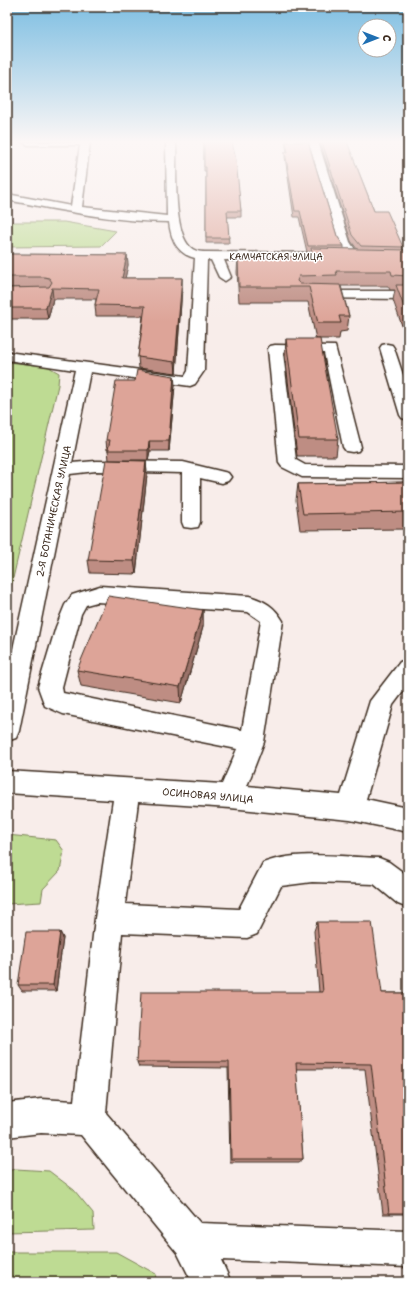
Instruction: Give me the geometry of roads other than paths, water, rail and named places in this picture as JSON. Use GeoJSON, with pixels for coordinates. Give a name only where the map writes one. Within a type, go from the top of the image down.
{"type":"FeatureCollection","features":[{"type":"Feature","properties":{"kind":"street"},"geometry":{"type":"LineString","coordinates":[[34,202],[76,210],[154,219],[172,219]]}},
{"type":"Feature","properties":{"kind":"street"},"geometry":{"type":"LineString","coordinates":[[76,210],[77,202]]}},
{"type":"Feature","properties":{"kind":"street"},"geometry":{"type":"LineString","coordinates":[[172,202],[172,219],[182,245],[187,251],[201,256],[216,256],[225,278]]}},
{"type":"Feature","properties":{"kind":"street"},"geometry":{"type":"LineString","coordinates":[[332,202],[344,242],[354,257]]}},
{"type":"Feature","properties":{"kind":"street"},"geometry":{"type":"LineString","coordinates":[[7,356],[190,381],[196,371],[201,256]]}},
{"type":"Feature","properties":{"kind":"street","name":"КАМЧАТСКАЯ УЛИЦА"},"geometry":{"type":"LineString","coordinates":[[216,256],[369,257]]}},
{"type":"Feature","properties":{"kind":"street"},"geometry":{"type":"LineString","coordinates":[[304,295],[408,295]]}},
{"type":"Feature","properties":{"kind":"street"},"geometry":{"type":"LineString","coordinates":[[387,348],[408,415]]}},
{"type":"Feature","properties":{"kind":"street"},"geometry":{"type":"LineString","coordinates":[[352,447],[330,349],[275,349],[288,463],[302,471],[408,472]]}},
{"type":"Feature","properties":{"kind":"street","name":"2-Я БОТАНИЧЕСКАЯ УЛИЦА"},"geometry":{"type":"LineString","coordinates":[[7,731],[83,367]]}},
{"type":"Feature","properties":{"kind":"street"},"geometry":{"type":"LineString","coordinates":[[61,469],[96,466],[184,467],[222,477]]}},
{"type":"Feature","properties":{"kind":"street"},"geometry":{"type":"LineString","coordinates":[[191,470],[191,522]]}},
{"type":"Feature","properties":{"kind":"street"},"geometry":{"type":"LineString","coordinates":[[230,796],[252,742],[272,621],[261,608],[249,604],[100,594],[90,595],[78,600],[71,612],[50,687],[53,698],[63,704],[252,742]]}},
{"type":"Feature","properties":{"kind":"street"},"geometry":{"type":"LineString","coordinates":[[350,808],[382,701],[408,668]]}},
{"type":"Feature","properties":{"kind":"street","name":"ОСИНОВАЯ УЛИЦА"},"geometry":{"type":"LineString","coordinates":[[7,782],[230,796],[350,808],[408,820]]}},
{"type":"Feature","properties":{"kind":"street"},"geometry":{"type":"LineString","coordinates":[[127,789],[109,918],[89,1119],[191,1241],[212,1282]]}},
{"type":"Feature","properties":{"kind":"street"},"geometry":{"type":"LineString","coordinates":[[109,918],[247,924],[273,873],[312,869],[379,871],[408,894]]}},
{"type":"Feature","properties":{"kind":"street"},"geometry":{"type":"LineString","coordinates":[[7,1120],[41,1116],[89,1119]]}},
{"type":"Feature","properties":{"kind":"street"},"geometry":{"type":"LineString","coordinates":[[191,1241],[408,1249]]}}]}
